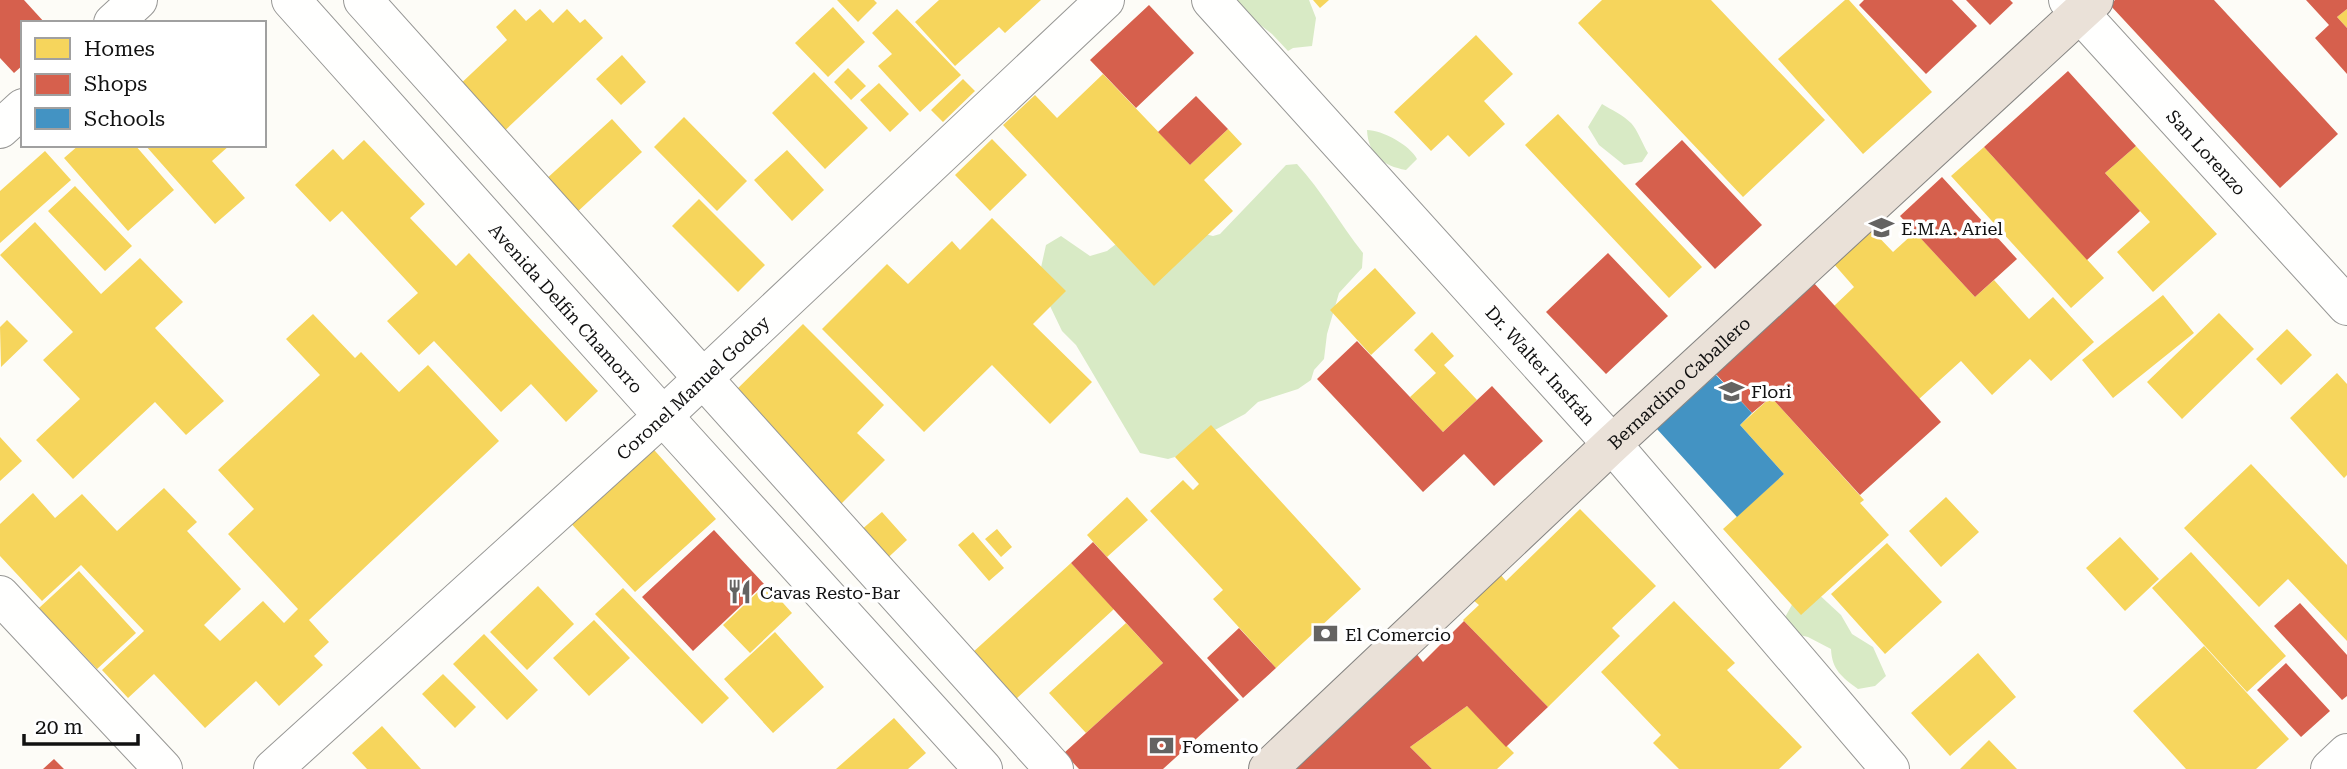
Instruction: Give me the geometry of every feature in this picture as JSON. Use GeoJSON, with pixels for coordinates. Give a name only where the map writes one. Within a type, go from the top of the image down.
{"type":"FeatureCollection","features":[{"type":"Feature","properties":{"kind":"highway","name":"Bernardino Caballero"},"geometry":{"type":"LineString","coordinates":[[1268,769],[2081,4]]}},
{"type":"Feature","properties":{"kind":"street"},"geometry":{"type":"LineString","coordinates":[[115,21],[138,0]]}},
{"type":"Feature","properties":{"kind":"street","name":"Avenida Delfin Chamorro"},"geometry":{"type":"LineString","coordinates":[[291,0],[983,769]]}},
{"type":"Feature","properties":{"kind":"street"},"geometry":{"type":"LineString","coordinates":[[363,0],[1054,769]]}},
{"type":"Feature","properties":{"kind":"street","name":"Coronel Manuel Godoy"},"geometry":{"type":"LineString","coordinates":[[273,769],[663,416],[1105,0]]}},
{"type":"Feature","properties":{"kind":"street","name":"Dr. Walter Insfrán"},"geometry":{"type":"LineString","coordinates":[[1211,0],[1612,444],[1890,769]]}},
{"type":"Feature","properties":{"kind":"street","name":"San Lorenzo"},"geometry":{"type":"LineString","coordinates":[[2081,4],[2347,306]]}},
{"type":"Feature","properties":{"kind":"street"},"geometry":{"type":"LineString","coordinates":[[0,129],[21,110]]}},
{"type":"Feature","properties":{"kind":"street"},"geometry":{"type":"LineString","coordinates":[[0,595],[163,769]]}},
{"type":"Feature","properties":{"kind":"street"},"geometry":{"type":"LineString","coordinates":[[2330,769],[2347,753]]}},
{"type":"Feature","properties":{"kind":"green space"},"geometry":{"type":"Polygon","coordinates":[[[1228,0],[1309,0],[1316,18],[1312,46],[1288,51],[1272,34],[1228,0]]]}},
{"type":"Feature","properties":{"kind":"green space"},"geometry":{"type":"Polygon","coordinates":[[[1602,104],[1633,126],[1648,153],[1642,162],[1624,165],[1599,145],[1588,127],[1602,104]]]}},
{"type":"Feature","properties":{"kind":"green space"},"geometry":{"type":"Polygon","coordinates":[[[1367,130],[1395,139],[1417,159],[1406,170],[1384,162],[1370,146],[1367,130]]]}},
{"type":"Feature","properties":{"kind":"green space"},"geometry":{"type":"Polygon","coordinates":[[[1297,164],[1363,253],[1362,268],[1339,293],[1327,334],[1324,359],[1314,370],[1311,380],[1298,389],[1258,402],[1245,414],[1211,432],[1185,454],[1168,459],[1140,453],[1076,345],[1062,331],[1038,281],[1046,245],[1061,236],[1090,256],[1107,251],[1147,220],[1213,236],[1220,234],[1286,165],[1297,164]]]}},
{"type":"Feature","properties":{"kind":"green space"},"geometry":{"type":"Polygon","coordinates":[[[1814,590],[1841,615],[1852,634],[1873,647],[1886,676],[1875,686],[1858,689],[1839,672],[1833,662],[1831,649],[1808,637],[1791,633],[1783,621],[1794,601],[1814,590]]]}},
{"type":"Feature","properties":{"kind":"building: Homes"},"geometry":{"type":"Polygon","coordinates":[[[837,0],[874,0],[877,3],[858,22],[837,0]]]}},
{"type":"Feature","properties":{"kind":"building: Homes"},"geometry":{"type":"Polygon","coordinates":[[[939,0],[1041,0],[1005,33],[999,27],[955,66],[915,22],[939,0]]]}},
{"type":"Feature","properties":{"kind":"building: Homes"},"geometry":{"type":"Polygon","coordinates":[[[1313,0],[1329,0],[1320,8],[1313,0]]]}},
{"type":"Feature","properties":{"kind":"building: Homes"},"geometry":{"type":"Polygon","coordinates":[[[1602,0],[1711,0],[1825,120],[1743,197],[1578,23],[1602,0]]]}},
{"type":"Feature","properties":{"kind":"building: Homes"},"geometry":{"type":"Polygon","coordinates":[[[1845,0],[1849,0],[1932,92],[1863,154],[1778,59],[1845,0]]]}},
{"type":"Feature","properties":{"kind":"building: Homes"},"geometry":{"type":"Polygon","coordinates":[[[833,7],[865,42],[828,77],[795,43],[833,7]]]}},
{"type":"Feature","properties":{"kind":"building: Homes"},"geometry":{"type":"Polygon","coordinates":[[[515,9],[526,21],[540,9],[553,23],[567,9],[580,23],[585,19],[603,38],[499,136],[455,89],[507,40],[496,27],[515,9]]]}},
{"type":"Feature","properties":{"kind":"building: Homes"},"geometry":{"type":"Polygon","coordinates":[[[897,9],[961,75],[920,112],[878,66],[892,54],[872,33],[897,9]]]}},
{"type":"Feature","properties":{"kind":"building: Homes"},"geometry":{"type":"Polygon","coordinates":[[[2347,9],[2347,28],[2337,17],[2347,9]]]}},
{"type":"Feature","properties":{"kind":"building: Homes"},"geometry":{"type":"Polygon","coordinates":[[[1476,35],[1513,74],[1484,101],[1505,124],[1469,157],[1448,135],[1431,151],[1394,112],[1476,35]]]}},
{"type":"Feature","properties":{"kind":"building: Homes"},"geometry":{"type":"Polygon","coordinates":[[[622,55],[646,82],[621,105],[596,79],[622,55]]]}},
{"type":"Feature","properties":{"kind":"building: Homes"},"geometry":{"type":"Polygon","coordinates":[[[848,68],[866,86],[851,100],[834,82],[848,68]]]}},
{"type":"Feature","properties":{"kind":"building: Homes"},"geometry":{"type":"Polygon","coordinates":[[[814,72],[868,128],[825,169],[772,113],[814,72]]]}},
{"type":"Feature","properties":{"kind":"building: Homes"},"geometry":{"type":"Polygon","coordinates":[[[1103,74],[1190,165],[1228,129],[1242,144],[1204,180],[1233,211],[1154,286],[1003,125],[1035,95],[1057,118],[1103,74]]]}},
{"type":"Feature","properties":{"kind":"building: Homes"},"geometry":{"type":"Polygon","coordinates":[[[963,79],[975,91],[943,122],[931,110],[963,79]]]}},
{"type":"Feature","properties":{"kind":"building: Homes"},"geometry":{"type":"Polygon","coordinates":[[[879,83],[909,114],[890,132],[860,100],[879,83]]]}},
{"type":"Feature","properties":{"kind":"building: Homes"},"geometry":{"type":"Polygon","coordinates":[[[1558,114],[1702,267],[1669,298],[1525,145],[1558,114]]]}},
{"type":"Feature","properties":{"kind":"building: Homes"},"geometry":{"type":"Polygon","coordinates":[[[684,117],[747,181],[717,211],[654,147],[684,117]]]}},
{"type":"Feature","properties":{"kind":"building: Homes"},"geometry":{"type":"Polygon","coordinates":[[[612,119],[642,152],[575,214],[544,181],[612,119]]]}},
{"type":"Feature","properties":{"kind":"building: Homes"},"geometry":{"type":"Polygon","coordinates":[[[992,139],[1027,175],[990,211],[955,175],[992,139]]]}},
{"type":"Feature","properties":{"kind":"building: Homes"},"geometry":{"type":"Polygon","coordinates":[[[364,140],[425,204],[410,218],[456,266],[469,253],[598,391],[566,422],[531,384],[501,412],[434,341],[419,355],[387,321],[418,293],[342,211],[330,222],[295,185],[333,149],[343,160],[364,140]]]}},
{"type":"Feature","properties":{"kind":"building: Homes"},"geometry":{"type":"Polygon","coordinates":[[[2136,146],[2217,234],[2153,292],[2117,252],[2150,222],[2105,173],[2136,146]]]}},
{"type":"Feature","properties":{"kind":"building: Homes"},"geometry":{"type":"Polygon","coordinates":[[[77,147],[137,147],[174,190],[128,231],[64,158],[77,147]]]}},
{"type":"Feature","properties":{"kind":"building: Homes"},"geometry":{"type":"Polygon","coordinates":[[[147,147],[228,147],[212,161],[245,198],[215,224],[147,147]]]}},
{"type":"Feature","properties":{"kind":"building: Homes"},"geometry":{"type":"Polygon","coordinates":[[[1984,147],[2104,278],[2071,308],[1951,176],[1984,147]]]}},
{"type":"Feature","properties":{"kind":"building: Homes"},"geometry":{"type":"Polygon","coordinates":[[[787,150],[824,190],[792,221],[754,180],[787,150]]]}},
{"type":"Feature","properties":{"kind":"building: Homes"},"geometry":{"type":"Polygon","coordinates":[[[45,151],[71,180],[0,243],[0,191],[45,151]]]}},
{"type":"Feature","properties":{"kind":"building: Homes"},"geometry":{"type":"Polygon","coordinates":[[[75,186],[132,246],[105,271],[48,211],[75,186]]]}},
{"type":"Feature","properties":{"kind":"building: Homes"},"geometry":{"type":"Polygon","coordinates":[[[699,199],[765,265],[738,292],[672,226],[699,199]]]}},
{"type":"Feature","properties":{"kind":"building: Homes"},"geometry":{"type":"Polygon","coordinates":[[[992,218],[1066,291],[1033,324],[1092,382],[1050,424],[992,365],[924,432],[822,329],[887,264],[908,284],[952,241],[960,250],[992,218]]]}},
{"type":"Feature","properties":{"kind":"building: Homes"},"geometry":{"type":"Polygon","coordinates":[[[35,222],[101,294],[140,258],[183,302],[155,328],[224,401],[186,435],[155,402],[73,479],[36,440],[80,399],[43,360],[73,332],[0,255],[35,222]]]}},
{"type":"Feature","properties":{"kind":"building: Homes"},"geometry":{"type":"Polygon","coordinates":[[[1871,229],[1893,252],[1915,232],[1975,297],[1994,280],[2029,319],[2053,297],[2094,342],[2051,381],[2030,359],[1992,395],[1961,361],[1919,399],[1834,306],[1854,287],[1833,263],[1871,229]]]}},
{"type":"Feature","properties":{"kind":"building: Homes"},"geometry":{"type":"Polygon","coordinates":[[[1375,268],[1416,313],[1371,355],[1330,310],[1375,268]]]}},
{"type":"Feature","properties":{"kind":"building: Homes"},"geometry":{"type":"Polygon","coordinates":[[[2163,295],[2194,333],[2113,398],[2082,360],[2163,295]]]}},
{"type":"Feature","properties":{"kind":"building: Homes"},"geometry":{"type":"Polygon","coordinates":[[[2219,313],[2254,349],[2182,419],[2147,382],[2219,313]]]}},
{"type":"Feature","properties":{"kind":"building: Homes"},"geometry":{"type":"Polygon","coordinates":[[[313,314],[355,358],[361,352],[399,392],[428,365],[499,441],[309,620],[329,642],[314,656],[323,665],[279,706],[256,681],[205,728],[154,674],[128,698],[102,670],[144,631],[81,565],[42,601],[0,556],[0,524],[33,493],[55,518],[82,494],[117,531],[164,488],[197,522],[187,531],[241,589],[204,625],[220,641],[263,601],[284,623],[298,609],[228,534],[254,509],[218,470],[320,375],[286,339],[313,314]]]}},
{"type":"Feature","properties":{"kind":"building: Homes"},"geometry":{"type":"Polygon","coordinates":[[[7,320],[28,341],[1,367],[0,327],[7,320]]]}},
{"type":"Feature","properties":{"kind":"building: Homes"},"geometry":{"type":"Polygon","coordinates":[[[803,324],[884,405],[857,433],[885,460],[837,508],[728,398],[803,324]]]}},
{"type":"Feature","properties":{"kind":"building: Homes"},"geometry":{"type":"Polygon","coordinates":[[[2287,329],[2312,355],[2281,385],[2256,359],[2287,329]]]}},
{"type":"Feature","properties":{"kind":"building: Homes"},"geometry":{"type":"Polygon","coordinates":[[[1432,332],[1454,356],[1444,365],[1477,400],[1443,432],[1410,397],[1436,373],[1414,350],[1432,332]]]}},
{"type":"Feature","properties":{"kind":"building: Homes"},"geometry":{"type":"Polygon","coordinates":[[[2337,373],[2347,384],[2347,475],[2344,478],[2290,418],[2337,373]]]}},
{"type":"Feature","properties":{"kind":"building: Homes"},"geometry":{"type":"Polygon","coordinates":[[[1771,397],[1864,500],[1860,503],[1889,535],[1801,615],[1723,529],[1784,474],[1740,425],[1771,397]]]}},
{"type":"Feature","properties":{"kind":"building: Homes"},"geometry":{"type":"Polygon","coordinates":[[[1211,425],[1361,589],[1276,668],[1213,599],[1223,590],[1150,511],[1183,480],[1193,490],[1199,484],[1175,457],[1211,425]]]}},
{"type":"Feature","properties":{"kind":"building: Homes"},"geometry":{"type":"Polygon","coordinates":[[[0,437],[22,461],[0,481],[0,437]]]}},
{"type":"Feature","properties":{"kind":"building: Homes"},"geometry":{"type":"Polygon","coordinates":[[[647,442],[716,519],[635,592],[565,517],[647,442]]]}},
{"type":"Feature","properties":{"kind":"building: Homes"},"geometry":{"type":"Polygon","coordinates":[[[2251,464],[2347,565],[2347,641],[2288,579],[2259,607],[2184,528],[2251,464]]]}},
{"type":"Feature","properties":{"kind":"building: Homes"},"geometry":{"type":"Polygon","coordinates":[[[1127,497],[1148,520],[1107,557],[1087,535],[1127,497]]]}},
{"type":"Feature","properties":{"kind":"building: Homes"},"geometry":{"type":"Polygon","coordinates":[[[1946,497],[1979,532],[1941,567],[1909,531],[1946,497]]]}},
{"type":"Feature","properties":{"kind":"building: Homes"},"geometry":{"type":"Polygon","coordinates":[[[1580,509],[1656,586],[1612,628],[1620,636],[1548,707],[1463,620],[1479,605],[1473,600],[1500,574],[1506,581],[1580,509]]]}},
{"type":"Feature","properties":{"kind":"building: Homes"},"geometry":{"type":"Polygon","coordinates":[[[882,512],[907,540],[879,566],[853,537],[882,512]]]}},
{"type":"Feature","properties":{"kind":"building: Homes"},"geometry":{"type":"Polygon","coordinates":[[[997,529],[1012,547],[1001,557],[985,539],[997,529]]]}},
{"type":"Feature","properties":{"kind":"building: Homes"},"geometry":{"type":"Polygon","coordinates":[[[973,532],[1004,568],[989,581],[958,545],[973,532]]]}},
{"type":"Feature","properties":{"kind":"building: Homes"},"geometry":{"type":"Polygon","coordinates":[[[2120,537],[2159,579],[2125,611],[2086,568],[2120,537]]]}},
{"type":"Feature","properties":{"kind":"building: Homes"},"geometry":{"type":"Polygon","coordinates":[[[1887,543],[1942,602],[1885,654],[1831,594],[1887,543]]]}},
{"type":"Feature","properties":{"kind":"building: Homes"},"geometry":{"type":"Polygon","coordinates":[[[2191,552],[2286,656],[2247,692],[2152,588],[2191,552]]]}},
{"type":"Feature","properties":{"kind":"building: Homes"},"geometry":{"type":"Polygon","coordinates":[[[1071,563],[1114,609],[1015,700],[972,653],[1071,563]]]}},
{"type":"Feature","properties":{"kind":"building: Homes"},"geometry":{"type":"Polygon","coordinates":[[[79,571],[136,633],[97,669],[39,608],[79,571]]]}},
{"type":"Feature","properties":{"kind":"building: Homes"},"geometry":{"type":"Polygon","coordinates":[[[766,584],[792,613],[750,653],[723,625],[766,584]]]}},
{"type":"Feature","properties":{"kind":"building: Homes"},"geometry":{"type":"Polygon","coordinates":[[[538,586],[574,624],[527,670],[490,632],[538,586]]]}},
{"type":"Feature","properties":{"kind":"building: Homes"},"geometry":{"type":"Polygon","coordinates":[[[623,588],[729,698],[702,724],[595,614],[623,588]]]}},
{"type":"Feature","properties":{"kind":"building: Homes"},"geometry":{"type":"Polygon","coordinates":[[[1674,601],[1735,663],[1727,670],[1802,747],[1779,769],[1679,769],[1653,743],[1661,735],[1601,672],[1674,601]]]}},
{"type":"Feature","properties":{"kind":"building: Homes"},"geometry":{"type":"Polygon","coordinates":[[[594,620],[630,658],[589,696],[553,658],[594,620]]]}},
{"type":"Feature","properties":{"kind":"building: Homes"},"geometry":{"type":"Polygon","coordinates":[[[1126,623],[1163,663],[1086,733],[1049,693],[1126,623]]]}},
{"type":"Feature","properties":{"kind":"building: Homes"},"geometry":{"type":"Polygon","coordinates":[[[775,632],[824,687],[773,733],[724,679],[775,632]]]}},
{"type":"Feature","properties":{"kind":"building: Homes"},"geometry":{"type":"Polygon","coordinates":[[[484,634],[538,690],[507,720],[453,664],[484,634]]]}},
{"type":"Feature","properties":{"kind":"building: Homes"},"geometry":{"type":"Polygon","coordinates":[[[2204,646],[2289,739],[2256,769],[2186,769],[2133,711],[2204,646]]]}},
{"type":"Feature","properties":{"kind":"building: Homes"},"geometry":{"type":"Polygon","coordinates":[[[1978,653],[2016,697],[1950,756],[1911,713],[1978,653]]]}},
{"type":"Feature","properties":{"kind":"building: Homes"},"geometry":{"type":"Polygon","coordinates":[[[443,674],[476,707],[455,728],[422,694],[443,674]]]}},
{"type":"Feature","properties":{"kind":"building: Homes"},"geometry":{"type":"Polygon","coordinates":[[[1467,706],[1514,753],[1497,769],[1432,769],[1410,747],[1467,706]]]}},
{"type":"Feature","properties":{"kind":"building: Homes"},"geometry":{"type":"Polygon","coordinates":[[[894,718],[926,753],[908,769],[836,769],[894,718]]]}},
{"type":"Feature","properties":{"kind":"building: Homes"},"geometry":{"type":"Polygon","coordinates":[[[382,726],[421,769],[367,769],[352,753],[382,726]]]}},
{"type":"Feature","properties":{"kind":"building: Homes"},"geometry":{"type":"Polygon","coordinates":[[[1989,740],[2017,769],[1960,769],[1989,740]]]}},
{"type":"Feature","properties":{"kind":"building: Shops"},"geometry":{"type":"Polygon","coordinates":[[[0,0],[24,0],[43,21],[21,21],[21,67],[14,73],[0,58],[0,0]]]}},
{"type":"Feature","properties":{"kind":"building: Shops"},"geometry":{"type":"Polygon","coordinates":[[[1864,0],[1952,0],[1977,26],[1926,74],[1859,5],[1864,0]]]}},
{"type":"Feature","properties":{"kind":"building: Shops"},"geometry":{"type":"Polygon","coordinates":[[[1966,0],[2010,0],[2013,3],[1990,25],[1966,0]]]}},
{"type":"Feature","properties":{"kind":"building: Shops"},"geometry":{"type":"Polygon","coordinates":[[[2115,0],[2214,0],[2338,134],[2280,188],[2110,5],[2115,0]]]}},
{"type":"Feature","properties":{"kind":"building: Shops"},"geometry":{"type":"Polygon","coordinates":[[[2306,0],[2347,0],[2347,9],[2337,17],[2347,28],[2347,74],[2315,38],[2329,25],[2306,0]]]}},
{"type":"Feature","properties":{"kind":"building: Shops"},"geometry":{"type":"Polygon","coordinates":[[[1149,5],[1194,53],[1136,108],[1090,60],[1149,5]]]}},
{"type":"Feature","properties":{"kind":"building: Shops"},"geometry":{"type":"Polygon","coordinates":[[[2068,71],[2136,146],[2105,173],[2140,211],[2087,260],[1984,147],[2068,71]]]}},
{"type":"Feature","properties":{"kind":"building: Shops"},"geometry":{"type":"Polygon","coordinates":[[[1196,96],[1228,129],[1190,165],[1158,132],[1196,96]]]}},
{"type":"Feature","properties":{"kind":"building: Shops"},"geometry":{"type":"Polygon","coordinates":[[[1682,140],[1762,225],[1715,269],[1635,184],[1682,140]]]}},
{"type":"Feature","properties":{"kind":"building: Shops"},"geometry":{"type":"Polygon","coordinates":[[[1942,177],[2017,259],[1975,297],[1900,216],[1942,177]]]}},
{"type":"Feature","properties":{"kind":"building: Shops"},"geometry":{"type":"Polygon","coordinates":[[[1608,253],[1668,316],[1606,374],[1546,312],[1608,253]]]}},
{"type":"Feature","properties":{"kind":"building: Shops"},"geometry":{"type":"Polygon","coordinates":[[[1813,282],[1941,422],[1860,495],[1771,397],[1752,413],[1714,372],[1813,282]]]}},
{"type":"Feature","properties":{"kind":"building: Shops"},"geometry":{"type":"Polygon","coordinates":[[[1357,341],[1443,432],[1492,386],[1543,441],[1494,486],[1464,454],[1423,492],[1317,379],[1357,341]]]}},
{"type":"Feature","properties":{"kind":"building: Shops"},"geometry":{"type":"Polygon","coordinates":[[[714,530],[764,584],[693,651],[642,597],[714,530]]]}},
{"type":"Feature","properties":{"kind":"building: Shops"},"geometry":{"type":"Polygon","coordinates":[[[1093,542],[1239,700],[1163,769],[1079,769],[1064,753],[1163,663],[1071,563],[1093,542]]]}},
{"type":"Feature","properties":{"kind":"building: Shops"},"geometry":{"type":"Polygon","coordinates":[[[2300,603],[2347,655],[2347,696],[2342,700],[2274,626],[2300,603]]]}},
{"type":"Feature","properties":{"kind":"building: Shops"},"geometry":{"type":"Polygon","coordinates":[[[1464,621],[1548,707],[1506,747],[1467,706],[1410,747],[1432,769],[1288,769],[1411,647],[1423,662],[1464,621]]]}},
{"type":"Feature","properties":{"kind":"building: Shops"},"geometry":{"type":"Polygon","coordinates":[[[1239,628],[1276,668],[1243,698],[1207,658],[1239,628]]]}},
{"type":"Feature","properties":{"kind":"building: Shops"},"geometry":{"type":"Polygon","coordinates":[[[2286,663],[2330,711],[2301,737],[2257,690],[2286,663]]]}},
{"type":"Feature","properties":{"kind":"building: Shops"},"geometry":{"type":"Polygon","coordinates":[[[54,759],[64,769],[43,769],[54,759]]]}},
{"type":"Feature","properties":{"kind":"building: Schools"},"geometry":{"type":"Polygon","coordinates":[[[1716,375],[1752,413],[1740,425],[1784,474],[1737,517],[1657,429],[1716,375]]]}},
{"type":"Feature","properties":{"kind":"place","name":"E.M.A. Ariel"},"geometry":{"type":"Point","coordinates":[1881,228]}},
{"type":"Feature","properties":{"kind":"place","name":"Flori"},"geometry":{"type":"Point","coordinates":[1731,391]}},
{"type":"Feature","properties":{"kind":"place","name":"Cavas Resto-Bar"},"geometry":{"type":"Point","coordinates":[740,592]}},
{"type":"Feature","properties":{"kind":"place","name":"El Comercio"},"geometry":{"type":"Point","coordinates":[1325,634]}},
{"type":"Feature","properties":{"kind":"place","name":"Fomento"},"geometry":{"type":"Point","coordinates":[1162,746]}}]}
